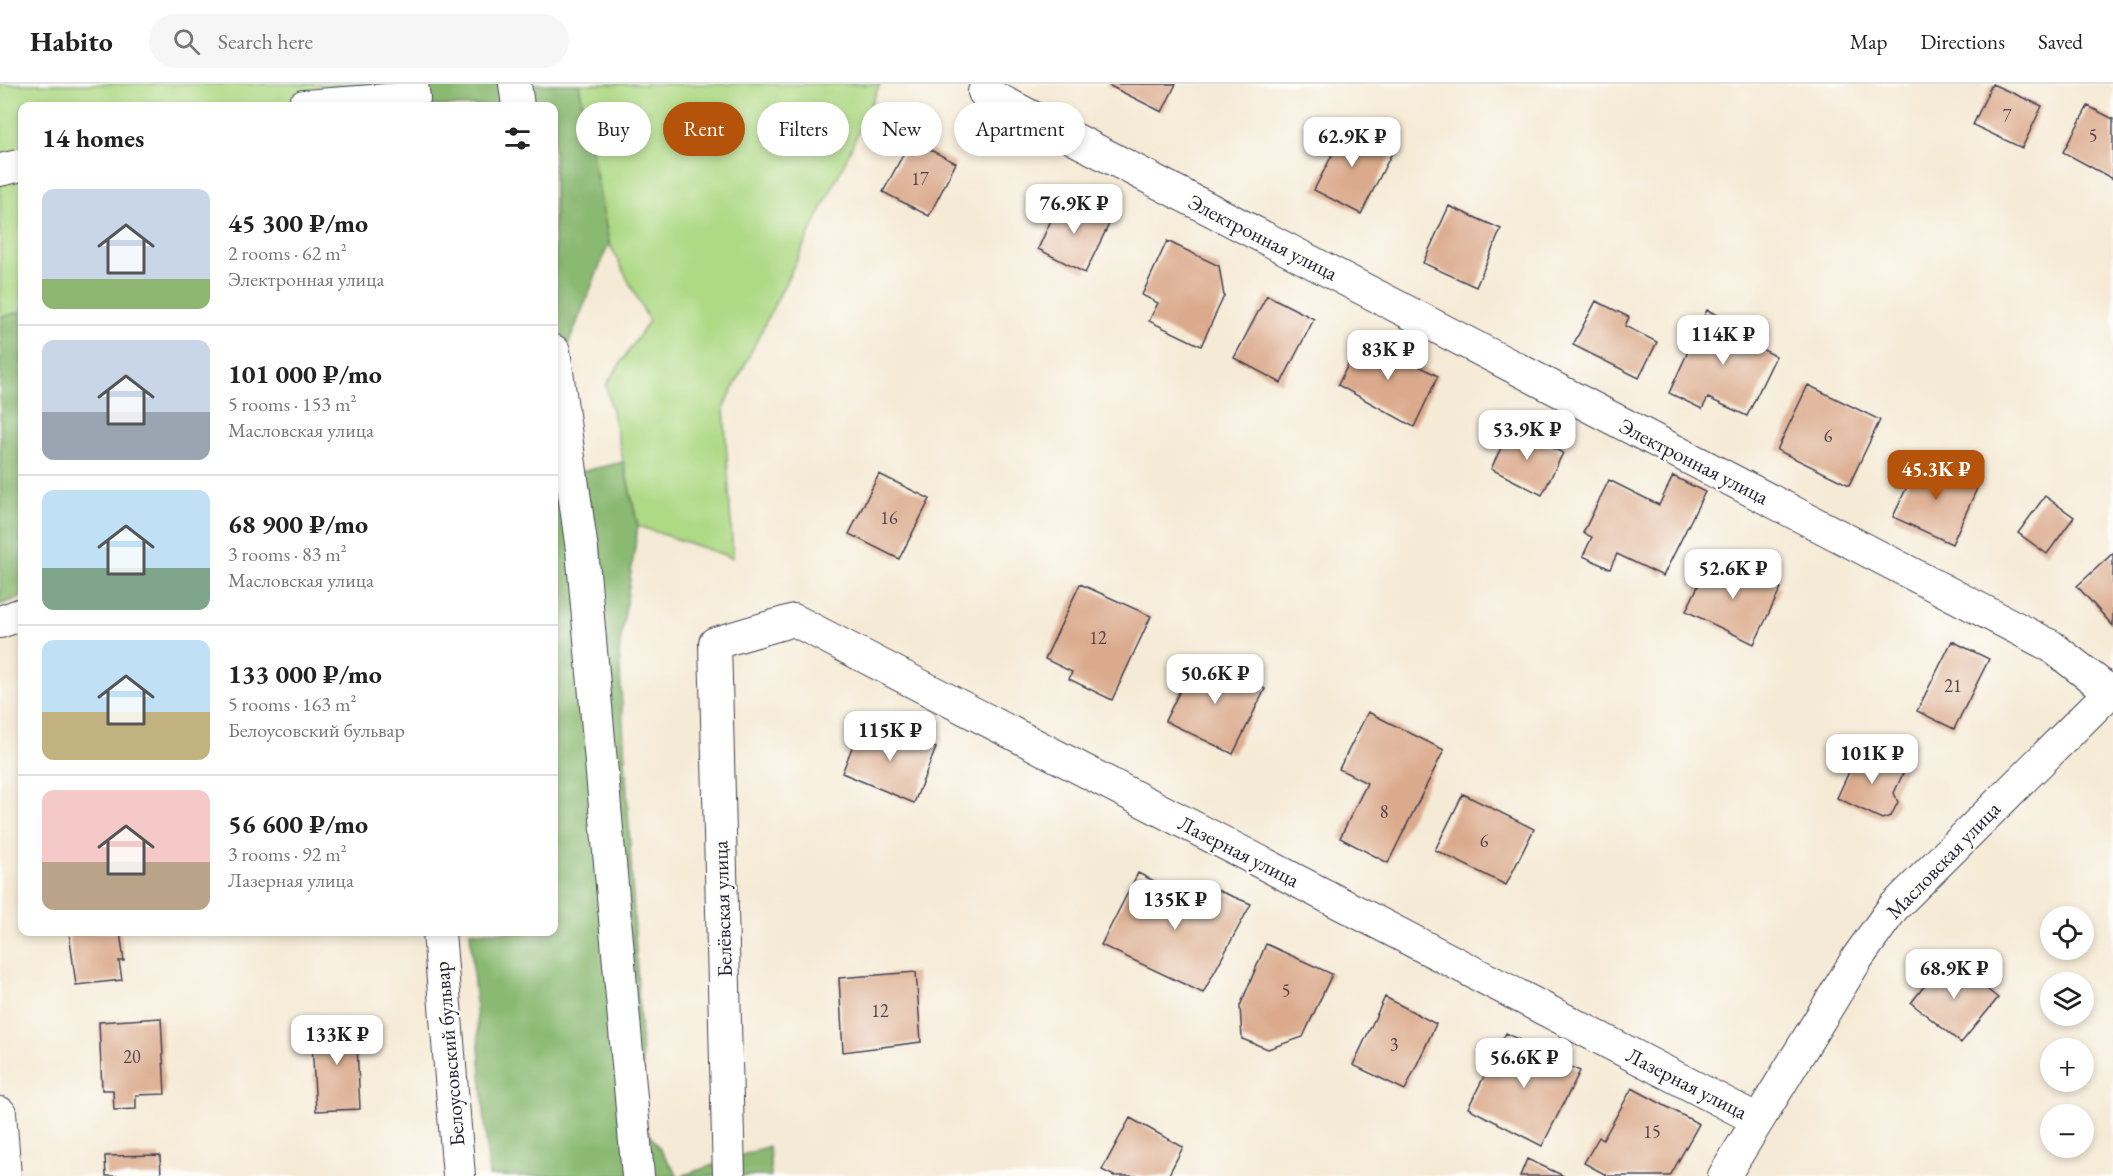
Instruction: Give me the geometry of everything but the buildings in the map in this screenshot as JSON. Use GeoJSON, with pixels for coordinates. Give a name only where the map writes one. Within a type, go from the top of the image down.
{"type":"FeatureCollection","features":[{"type":"Feature","properties":{"kind":"street"},"geometry":{"type":"LineString","coordinates":[[359,102],[414,98],[412,84]]}},
{"type":"Feature","properties":{"kind":"street"},"geometry":{"type":"LineString","coordinates":[[515,84],[517,102]]}},
{"type":"Feature","properties":{"kind":"street","name":"Электронная улица"},"geometry":{"type":"LineString","coordinates":[[984,92],[2051,646],[2111,690]]}},
{"type":"Feature","properties":{"kind":"street"},"geometry":{"type":"LineString","coordinates":[[0,170],[18,166]]}},
{"type":"Feature","properties":{"kind":"street"},"geometry":{"type":"LineString","coordinates":[[558,379],[582,550],[638,1176]]}},
{"type":"Feature","properties":{"kind":"street"},"geometry":{"type":"LineString","coordinates":[[0,622],[18,615]]}},
{"type":"Feature","properties":{"kind":"street","name":"Лазерная улица"},"geometry":{"type":"LineString","coordinates":[[715,642],[794,620],[1758,1120]]}},
{"type":"Feature","properties":{"kind":"street","name":"Белёвская улица"},"geometry":{"type":"LineString","coordinates":[[715,642],[729,1176]]}},
{"type":"Feature","properties":{"kind":"street","name":"Масловская улица"},"geometry":{"type":"LineString","coordinates":[[1724,1176],[1858,957],[1893,908],[2111,690]]}},
{"type":"Feature","properties":{"kind":"street","name":"Белоусовский бульвар"},"geometry":{"type":"LineString","coordinates":[[439,936],[459,1176]]}},
{"type":"Feature","properties":{"kind":"street"},"geometry":{"type":"LineString","coordinates":[[0,1113],[5,1176]]}},
{"type":"Feature","properties":{"kind":"green space"},"geometry":{"type":"Polygon","coordinates":[[[0,84],[418,84],[421,102],[18,102],[18,313],[0,317],[0,84]]]}},
{"type":"Feature","properties":{"kind":"green space"},"geometry":{"type":"Polygon","coordinates":[[[418,84],[579,84],[582,102],[576,102],[576,156],[593,156],[609,243],[558,370],[558,102],[421,102],[418,84]]]}},
{"type":"Feature","properties":{"kind":"green space"},"geometry":{"type":"Polygon","coordinates":[[[579,84],[880,84],[872,102],[861,102],[861,126],[849,153],[849,102],[757,102],[757,156],[848,156],[724,407],[733,558],[638,526],[606,385],[649,321],[609,243],[593,156],[651,156],[651,102],[582,102],[579,84]]]}},
{"type":"Feature","properties":{"kind":"green space"},"geometry":{"type":"Polygon","coordinates":[[[18,313],[18,598],[0,605],[0,317],[18,313]]]}},
{"type":"Feature","properties":{"kind":"green space"},"geometry":{"type":"Polygon","coordinates":[[[623,462],[638,526],[619,652],[646,1129],[678,1176],[489,1176],[470,936],[558,936],[558,477],[623,462]]]}},
{"type":"Feature","properties":{"kind":"green space"},"geometry":{"type":"Polygon","coordinates":[[[769,1146],[771,1176],[681,1176],[769,1146]]]}}]}
